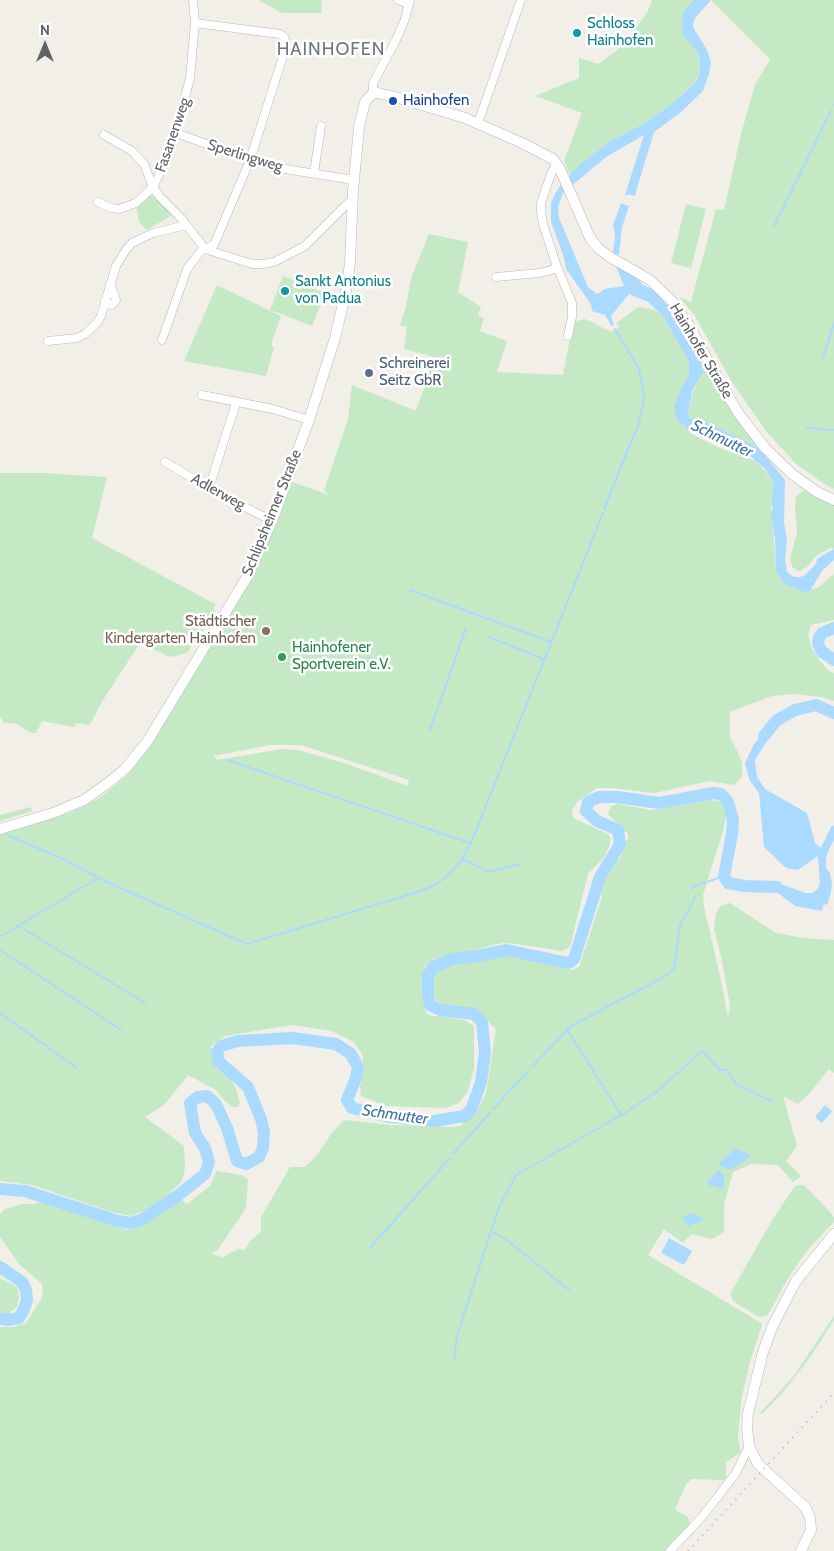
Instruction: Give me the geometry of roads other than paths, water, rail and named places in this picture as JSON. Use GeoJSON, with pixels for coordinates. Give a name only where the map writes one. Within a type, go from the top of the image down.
{"type":"FeatureCollection","features":[{"type":"Feature","properties":{"kind":"street","name":"Fasanenweg"},"geometry":{"type":"LineString","coordinates":[[193,0],[195,23],[192,69],[176,133],[153,187],[159,196],[186,224],[205,249]]}},
{"type":"Feature","properties":{"kind":"street"},"geometry":{"type":"LineString","coordinates":[[398,0],[410,2],[406,19],[373,83],[373,93],[378,92],[478,123],[548,155],[558,166],[551,174],[541,203],[541,212],[556,264],[572,303],[572,317],[568,336]]}},
{"type":"Feature","properties":{"kind":"street"},"geometry":{"type":"LineString","coordinates":[[478,123],[521,0]]}},
{"type":"Feature","properties":{"kind":"street"},"geometry":{"type":"LineString","coordinates":[[162,340],[187,269],[200,252],[214,245],[250,160],[285,50],[284,37],[280,34],[195,23]]}},
{"type":"Feature","properties":{"kind":"street","name":"Schlipsheimer Straße"},"geometry":{"type":"LineString","coordinates":[[0,829],[53,813],[84,800],[125,769],[146,742],[247,577],[272,521],[309,420],[336,338],[345,298],[350,262],[352,201],[361,112],[365,102],[373,93]]}},
{"type":"Feature","properties":{"kind":"street"},"geometry":{"type":"LineString","coordinates":[[314,173],[321,126]]}},
{"type":"Feature","properties":{"kind":"street","name":"Sperlingweg"},"geometry":{"type":"LineString","coordinates":[[176,133],[250,160],[285,169],[354,180]]}},
{"type":"Feature","properties":{"kind":"street"},"geometry":{"type":"LineString","coordinates":[[98,202],[111,208],[119,208],[136,203],[153,187],[144,164],[132,151],[104,135]]}},
{"type":"Feature","properties":{"kind":"street","name":"Hainhofer Straße"},"geometry":{"type":"LineString","coordinates":[[558,166],[590,238],[599,249],[650,280],[673,302],[688,324],[739,414],[765,448],[792,474],[817,492],[834,500]]}},
{"type":"Feature","properties":{"kind":"street"},"geometry":{"type":"LineString","coordinates":[[205,249],[252,264],[274,262],[305,246],[352,201]]}},
{"type":"Feature","properties":{"kind":"street"},"geometry":{"type":"LineString","coordinates":[[48,341],[62,340],[85,334],[97,322],[101,316],[116,266],[132,243],[153,233],[186,224]]}},
{"type":"Feature","properties":{"kind":"street"},"geometry":{"type":"LineString","coordinates":[[496,278],[540,274],[555,268],[556,264]]}},
{"type":"Feature","properties":{"kind":"street"},"geometry":{"type":"LineString","coordinates":[[202,395],[273,409],[309,420]]}},
{"type":"Feature","properties":{"kind":"street"},"geometry":{"type":"LineString","coordinates":[[209,488],[236,403]]}},
{"type":"Feature","properties":{"kind":"street","name":"Adlerweg"},"geometry":{"type":"LineString","coordinates":[[165,462],[209,488],[272,521]]}},
{"type":"Feature","properties":{"kind":"street"},"geometry":{"type":"LineString","coordinates":[[802,1551],[811,1530],[808,1512],[795,1497],[758,1464],[748,1446],[748,1413],[763,1352],[773,1325],[796,1281],[834,1234]]}},
{"type":"Feature","properties":{"kind":"street"},"geometry":{"type":"LineString","coordinates":[[670,1551],[702,1517],[736,1473],[748,1446]]}},
{"type":"Feature","properties":{"kind":"water"},"geometry":{"type":"Polygon","coordinates":[[[694,0],[711,0],[695,18],[693,24],[707,50],[711,62],[703,91],[681,112],[654,132],[634,196],[625,195],[644,135],[606,157],[563,193],[558,207],[559,218],[588,287],[597,294],[604,289],[624,286],[616,266],[636,277],[642,284],[653,290],[676,314],[705,369],[692,391],[688,415],[690,418],[710,424],[760,449],[785,480],[784,523],[787,539],[785,558],[787,572],[794,577],[805,575],[816,564],[817,559],[834,549],[834,560],[822,571],[810,591],[803,592],[783,583],[776,570],[775,540],[771,513],[773,509],[771,501],[774,484],[765,469],[746,452],[702,432],[688,429],[677,420],[674,408],[683,384],[689,375],[689,362],[663,316],[648,302],[629,294],[611,316],[614,325],[612,326],[605,315],[592,311],[591,304],[566,269],[551,222],[551,203],[555,194],[581,163],[614,139],[643,124],[669,106],[696,81],[700,74],[699,55],[683,34],[682,23],[683,13],[694,0]]]}},
{"type":"Feature","properties":{"kind":"water"},"geometry":{"type":"Polygon","coordinates":[[[621,203],[629,206],[622,227],[619,255],[613,253],[615,235],[613,225],[621,203]]]}},
{"type":"Feature","properties":{"kind":"water"},"geometry":{"type":"Polygon","coordinates":[[[816,705],[834,710],[834,716],[827,716],[818,711],[816,705]]]}},
{"type":"Feature","properties":{"kind":"water"},"geometry":{"type":"Polygon","coordinates":[[[774,723],[767,741],[755,760],[757,777],[765,789],[807,813],[815,843],[821,848],[825,843],[830,845],[826,858],[826,868],[830,873],[832,882],[831,892],[827,905],[824,904],[822,911],[795,906],[774,890],[761,886],[781,884],[805,893],[812,893],[818,889],[820,883],[818,856],[798,870],[786,868],[764,847],[759,793],[750,781],[745,763],[754,744],[770,724],[774,723]]]}},
{"type":"Feature","properties":{"kind":"water"},"geometry":{"type":"Polygon","coordinates":[[[825,1105],[832,1111],[822,1123],[815,1117],[825,1105]]]}},
{"type":"Feature","properties":{"kind":"water"},"geometry":{"type":"Polygon","coordinates":[[[735,1149],[745,1152],[751,1157],[729,1170],[718,1164],[735,1149]]]}},
{"type":"Feature","properties":{"kind":"water"},"geometry":{"type":"Polygon","coordinates":[[[718,1170],[725,1176],[723,1189],[706,1184],[718,1170]]]}},
{"type":"Feature","properties":{"kind":"water"},"geometry":{"type":"Polygon","coordinates":[[[691,1213],[705,1220],[688,1226],[682,1218],[691,1213]]]}},
{"type":"Feature","properties":{"kind":"water"},"geometry":{"type":"Polygon","coordinates":[[[669,1238],[692,1251],[684,1265],[661,1253],[669,1238]]]}},
{"type":"Feature","properties":{"kind":"waterway"},"geometry":{"type":"LineString","coordinates":[[774,226],[831,111]]}},
{"type":"Feature","properties":{"kind":"waterway"},"geometry":{"type":"LineString","coordinates":[[823,358],[834,323]]}},
{"type":"Feature","properties":{"kind":"waterway"},"geometry":{"type":"LineString","coordinates":[[604,509],[638,425],[644,395],[639,369],[615,329]]}},
{"type":"Feature","properties":{"kind":"waterway"},"geometry":{"type":"LineString","coordinates":[[807,428],[834,430]]}},
{"type":"Feature","properties":{"kind":"waterway"},"geometry":{"type":"LineString","coordinates":[[0,937],[98,878],[247,944],[424,890],[436,884],[447,876],[461,861],[471,843],[603,513]]}},
{"type":"Feature","properties":{"kind":"waterway"},"geometry":{"type":"LineString","coordinates":[[410,590],[551,642]]}},
{"type":"Feature","properties":{"kind":"waterway"},"geometry":{"type":"LineString","coordinates":[[430,730],[466,628]]}},
{"type":"Feature","properties":{"kind":"waterway","name":"Schmutter"},"geometry":{"type":"LineString","coordinates":[[834,628],[822,633],[818,643],[821,651],[834,660]]}},
{"type":"Feature","properties":{"kind":"waterway"},"geometry":{"type":"LineString","coordinates":[[489,637],[544,659]]}},
{"type":"Feature","properties":{"kind":"waterway","name":"Schmutter"},"geometry":{"type":"LineString","coordinates":[[764,736],[777,720],[795,710],[816,705],[834,713]]}},
{"type":"Feature","properties":{"kind":"waterway"},"geometry":{"type":"LineString","coordinates":[[227,760],[470,843]]}},
{"type":"Feature","properties":{"kind":"waterway","name":"Schmutter"},"geometry":{"type":"LineString","coordinates":[[0,1189],[25,1191],[118,1221],[130,1223],[141,1220],[176,1197],[205,1174],[209,1162],[205,1148],[195,1133],[190,1103],[198,1097],[207,1096],[216,1104],[227,1128],[237,1161],[246,1164],[259,1157],[263,1148],[264,1132],[261,1119],[248,1087],[219,1062],[217,1052],[221,1046],[238,1041],[292,1038],[336,1044],[351,1054],[358,1067],[356,1078],[347,1100],[352,1108],[389,1117],[434,1121],[465,1116],[472,1108],[481,1082],[485,1052],[482,1022],[474,1014],[440,1010],[430,1005],[428,975],[433,967],[453,959],[507,950],[568,963],[574,959],[600,877],[620,844],[618,830],[597,821],[586,811],[588,802],[599,797],[616,797],[660,803],[713,793],[721,794],[728,802],[733,820],[724,876],[728,883],[744,886],[777,887]]}},
{"type":"Feature","properties":{"kind":"waterway","name":"Schmutter"},"geometry":{"type":"LineString","coordinates":[[824,851],[834,830]]}},
{"type":"Feature","properties":{"kind":"waterway"},"geometry":{"type":"LineString","coordinates":[[7,835],[61,858],[97,877]]}},
{"type":"Feature","properties":{"kind":"waterway"},"geometry":{"type":"LineString","coordinates":[[462,859],[487,871],[521,864]]}},
{"type":"Feature","properties":{"kind":"waterway"},"geometry":{"type":"LineString","coordinates":[[693,889],[692,887],[724,876]]}},
{"type":"Feature","properties":{"kind":"waterway"},"geometry":{"type":"LineString","coordinates":[[532,1067],[571,1026],[664,977],[674,969],[680,925],[695,896]]}},
{"type":"Feature","properties":{"kind":"waterway"},"geometry":{"type":"LineString","coordinates":[[19,926],[145,1003]]}},
{"type":"Feature","properties":{"kind":"waterway"},"geometry":{"type":"LineString","coordinates":[[0,950],[121,1030]]}},
{"type":"Feature","properties":{"kind":"waterway"},"geometry":{"type":"LineString","coordinates":[[0,1013],[77,1068]]}},
{"type":"Feature","properties":{"kind":"waterway"},"geometry":{"type":"LineString","coordinates":[[454,1358],[457,1336],[499,1207],[516,1175],[621,1115],[567,1029]]}},
{"type":"Feature","properties":{"kind":"waterway"},"geometry":{"type":"LineString","coordinates":[[622,1115],[660,1089],[702,1051],[720,1070],[727,1070],[737,1085],[772,1101]]}},
{"type":"Feature","properties":{"kind":"waterway"},"geometry":{"type":"LineString","coordinates":[[493,1109],[528,1071]]}},
{"type":"Feature","properties":{"kind":"waterway"},"geometry":{"type":"LineString","coordinates":[[453,1154],[490,1113]]}},
{"type":"Feature","properties":{"kind":"waterway"},"geometry":{"type":"LineString","coordinates":[[370,1248],[450,1158]]}},
{"type":"Feature","properties":{"kind":"waterway"},"geometry":{"type":"LineString","coordinates":[[491,1231],[508,1241],[569,1290]]}},
{"type":"Feature","properties":{"kind":"waterway","name":"Schmutter"},"geometry":{"type":"LineString","coordinates":[[0,1267],[22,1282],[26,1290],[27,1300],[19,1318],[0,1319]]}},
{"type":"Feature","properties":{"kind":"railway"},"geometry":{"type":"LineString","coordinates":[[688,1551],[834,1393]]}},
{"type":"Feature","properties":{"kind":"place","name":"Schloss Hainhofen"},"geometry":{"type":"Point","coordinates":[577,33]}},
{"type":"Feature","properties":{"kind":"place","name":"Hainhofen"},"geometry":{"type":"Point","coordinates":[393,101]}},
{"type":"Feature","properties":{"kind":"place","name":"Sankt Antonius von Padua"},"geometry":{"type":"Point","coordinates":[285,291]}},
{"type":"Feature","properties":{"kind":"place","name":"Schreinerei Seitz GbR"},"geometry":{"type":"Point","coordinates":[369,373]}},
{"type":"Feature","properties":{"kind":"place","name":"Städtischer Kindergarten Hainhofen"},"geometry":{"type":"Point","coordinates":[266,631]}},
{"type":"Feature","properties":{"kind":"place","name":"Hainhofener Sportverein e.V."},"geometry":{"type":"Point","coordinates":[282,657]}},
{"type":"Feature","properties":{"kind":"district","name":"HAINHOFEN"},"geometry":{"type":"Point","coordinates":[331,50]}}]}
